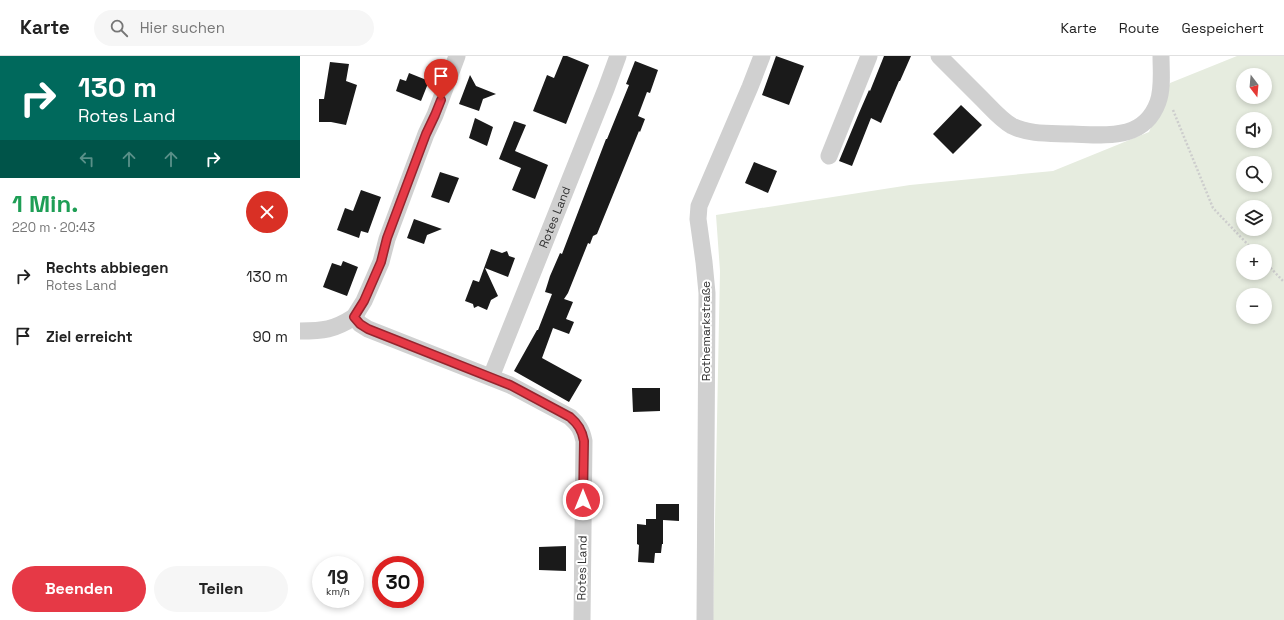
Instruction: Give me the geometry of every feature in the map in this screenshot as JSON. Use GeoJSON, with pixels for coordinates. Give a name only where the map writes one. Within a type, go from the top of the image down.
{"type":"FeatureCollection","features":[{"type":"Feature","properties":{"kind":"street"},"geometry":{"type":"LineString","coordinates":[[300,331],[318,331],[330,329],[343,324],[354,317],[364,301],[381,262],[387,238],[457,56]]}},
{"type":"Feature","properties":{"kind":"street","name":"Rotes Land"},"geometry":{"type":"LineString","coordinates":[[491,377],[618,56]]}},
{"type":"Feature","properties":{"kind":"street","name":"Rothemarkstraße"},"geometry":{"type":"LineString","coordinates":[[705,620],[707,293],[698,219],[699,206],[762,56]]}},
{"type":"Feature","properties":{"kind":"street"},"geometry":{"type":"LineString","coordinates":[[830,156],[869,56]]}},
{"type":"Feature","properties":{"kind":"street"},"geometry":{"type":"LineString","coordinates":[[939,56],[990,107],[1011,125],[1023,130],[1039,132],[1114,135],[1130,132],[1142,126],[1151,115],[1158,101],[1161,82],[1161,56]]}},
{"type":"Feature","properties":{"kind":"street","name":"Rotes Land"},"geometry":{"type":"LineString","coordinates":[[354,317],[360,324],[368,329],[510,385],[570,417],[577,424],[582,432],[584,441],[582,620]]}},
{"type":"Feature","properties":{"kind":"path"},"geometry":{"type":"LineString","coordinates":[[1173,110],[1213,208],[1247,244]]}},
{"type":"Feature","properties":{"kind":"path"},"geometry":{"type":"LineString","coordinates":[[1272,269],[1284,282]]}},
{"type":"Feature","properties":{"kind":"shaded area"},"geometry":{"type":"Polygon","coordinates":[[[1237,56],[1284,56],[1284,620],[713,620],[720,271],[716,215],[910,185],[1053,171],[1149,132],[1170,83],[1237,56]]]}},
{"type":"Feature","properties":{"kind":"building"},"geometry":{"type":"Polygon","coordinates":[[[563,56],[567,56],[589,65],[566,124],[533,111],[547,75],[554,78],[563,56]]]}},
{"type":"Feature","properties":{"kind":"building"},"geometry":{"type":"Polygon","coordinates":[[[776,56],[804,66],[789,105],[762,95],[776,56]]]}},
{"type":"Feature","properties":{"kind":"building"},"geometry":{"type":"Polygon","coordinates":[[[884,56],[911,56],[881,123],[871,118],[852,166],[839,161],[884,56]]]}},
{"type":"Feature","properties":{"kind":"building"},"geometry":{"type":"Polygon","coordinates":[[[635,61],[658,70],[650,93],[647,92],[638,116],[645,119],[597,234],[593,236],[590,244],[588,243],[568,293],[564,299],[573,302],[566,319],[574,322],[569,334],[553,328],[542,358],[582,380],[569,402],[514,371],[538,330],[552,294],[545,292],[550,276],[560,253],[562,254],[606,139],[629,85],[626,84],[635,61]]]}},
{"type":"Feature","properties":{"kind":"building"},"geometry":{"type":"Polygon","coordinates":[[[330,62],[349,64],[346,81],[357,85],[346,125],[331,122],[319,122],[319,99],[324,99],[330,62]]]}},
{"type":"Feature","properties":{"kind":"building"},"geometry":{"type":"Polygon","coordinates":[[[409,73],[429,81],[421,101],[396,91],[400,79],[406,81],[409,73]]]}},
{"type":"Feature","properties":{"kind":"building"},"geometry":{"type":"Polygon","coordinates":[[[470,75],[476,86],[496,94],[483,99],[479,111],[459,104],[470,75]]]}},
{"type":"Feature","properties":{"kind":"building"},"geometry":{"type":"Polygon","coordinates":[[[961,105],[982,125],[953,154],[933,134],[961,105]]]}},
{"type":"Feature","properties":{"kind":"building"},"geometry":{"type":"Polygon","coordinates":[[[475,118],[493,127],[487,146],[469,138],[475,118]]]}},
{"type":"Feature","properties":{"kind":"building"},"geometry":{"type":"Polygon","coordinates":[[[514,121],[526,125],[515,151],[548,165],[535,199],[512,190],[521,168],[499,159],[514,121]]]}},
{"type":"Feature","properties":{"kind":"building"},"geometry":{"type":"Polygon","coordinates":[[[754,162],[777,171],[768,193],[745,183],[754,162]]]}},
{"type":"Feature","properties":{"kind":"building"},"geometry":{"type":"Polygon","coordinates":[[[440,172],[459,178],[449,203],[431,197],[440,172]]]}},
{"type":"Feature","properties":{"kind":"building"},"geometry":{"type":"Polygon","coordinates":[[[361,190],[381,197],[368,233],[361,231],[359,238],[337,230],[345,208],[353,211],[361,190]]]}},
{"type":"Feature","properties":{"kind":"building"},"geometry":{"type":"Polygon","coordinates":[[[414,219],[442,229],[427,235],[424,244],[407,238],[414,219]]]}},
{"type":"Feature","properties":{"kind":"building"},"geometry":{"type":"Polygon","coordinates":[[[491,249],[502,253],[507,251],[509,256],[515,258],[508,277],[485,268],[498,296],[491,300],[487,310],[478,306],[474,308],[473,304],[465,301],[473,280],[479,282],[491,249]]]}},
{"type":"Feature","properties":{"kind":"building"},"geometry":{"type":"Polygon","coordinates":[[[343,261],[358,267],[347,296],[323,287],[332,263],[341,266],[343,261]]]}},
{"type":"Feature","properties":{"kind":"building"},"geometry":{"type":"Polygon","coordinates":[[[632,388],[660,388],[660,411],[633,412],[632,388]]]}},
{"type":"Feature","properties":{"kind":"building"},"geometry":{"type":"Polygon","coordinates":[[[656,504],[679,504],[679,521],[663,520],[663,544],[661,553],[655,553],[654,563],[638,562],[639,545],[637,544],[637,524],[646,525],[646,519],[656,519],[656,504]]]}},
{"type":"Feature","properties":{"kind":"building"},"geometry":{"type":"Polygon","coordinates":[[[566,546],[566,571],[539,570],[539,547],[566,546]]]}},
{"type":"Feature","properties":{"kind":"route"},"geometry":{"type":"LineString","coordinates":[[441,100],[426,134],[387,238],[381,262],[364,301],[354,317],[360,324],[368,329],[510,385],[570,417],[582,432],[584,441],[583,500]]}}]}
